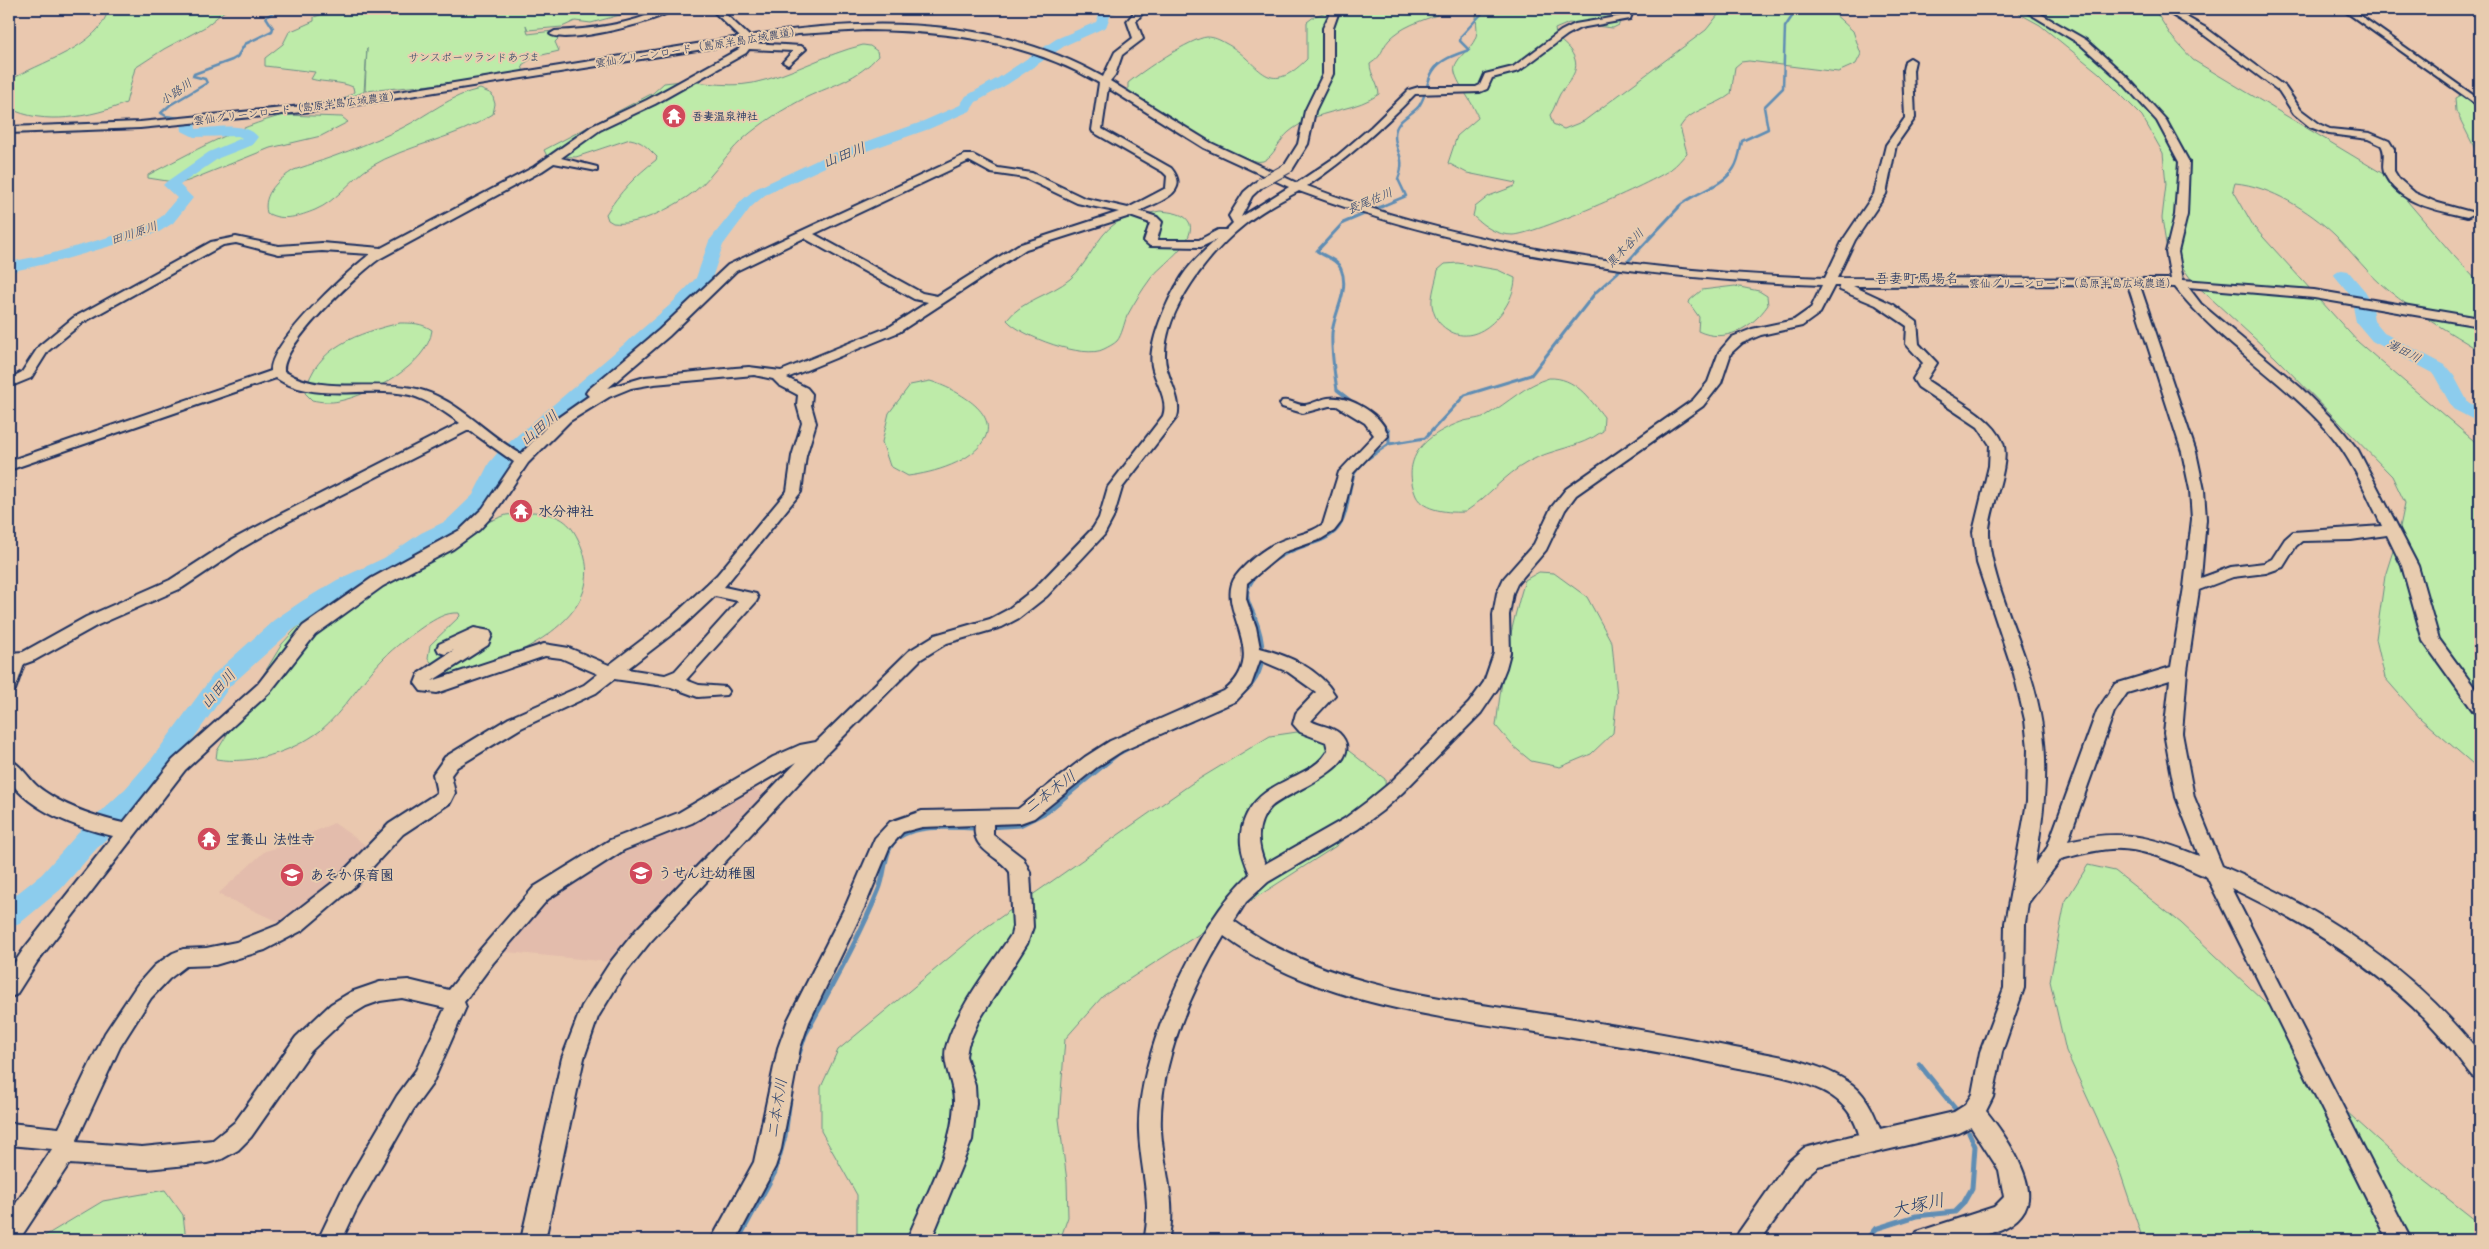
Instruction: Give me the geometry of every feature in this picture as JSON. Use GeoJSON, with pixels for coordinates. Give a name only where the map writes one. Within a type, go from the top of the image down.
{"type":"FeatureCollection","features":[{"type":"Feature","properties":{"kind":"street"},"geometry":{"type":"LineString","coordinates":[[554,34],[586,32],[628,23],[669,9]]}},
{"type":"Feature","properties":{"kind":"street"},"geometry":{"type":"LineString","coordinates":[[715,9],[746,42],[801,49],[788,62]]}},
{"type":"Feature","properties":{"kind":"street"},"geometry":{"type":"LineString","coordinates":[[778,376],[895,329],[941,302],[1022,247],[1047,237],[1076,231],[1126,213],[1168,193],[1172,188],[1172,176],[1167,170],[1097,130],[1104,82],[1110,75],[1118,54],[1138,39],[1131,21],[1142,9]]}},
{"type":"Feature","properties":{"kind":"street"},"geometry":{"type":"LineString","coordinates":[[533,1240],[573,1058],[589,1013],[616,970],[643,936],[821,748],[915,655],[941,639],[996,623],[1013,614],[1041,592],[1098,530],[1106,518],[1115,487],[1170,417],[1173,408],[1158,365],[1161,337],[1166,319],[1193,270],[1239,223],[1270,202],[1303,189],[1375,129],[1412,92],[1419,90],[1477,90],[1484,87],[1488,76],[1516,69],[1571,29],[1627,17],[1630,9]]}},
{"type":"Feature","properties":{"kind":"street"},"geometry":{"type":"LineString","coordinates":[[2027,9],[2083,42],[2124,79],[2161,120],[2177,146],[2184,162],[2181,215],[2172,252],[2178,283],[2197,307],[2296,391],[2332,427],[2353,453],[2410,566],[2431,641],[2480,707]]}},
{"type":"Feature","properties":{"kind":"street"},"geometry":{"type":"LineString","coordinates":[[2166,9],[2203,30],[2282,89],[2288,94],[2292,106],[2322,130],[2371,137],[2387,144],[2389,148],[2389,170],[2402,189],[2421,199],[2467,214]]}},
{"type":"Feature","properties":{"kind":"street"},"geometry":{"type":"LineString","coordinates":[[2346,9],[2480,104]]}},
{"type":"Feature","properties":{"kind":"street"},"geometry":{"type":"LineString","coordinates":[[1239,223],[1235,216],[1248,194],[1261,183],[1288,168],[1303,144],[1310,111],[1328,74],[1328,28],[1335,11]]}},
{"type":"Feature","properties":{"kind":"street","name":"雲仙グリーンロード（島原半島広域農道）"},"geometry":{"type":"LineString","coordinates":[[9,130],[201,121],[323,107],[837,27],[928,28],[981,35],[1027,47],[1082,70],[1196,139],[1303,189],[1400,221],[1510,248],[1630,268],[1768,280],[1830,282],[2133,282],[2216,285],[2344,298],[2480,322]]}},
{"type":"Feature","properties":{"kind":"street"},"geometry":{"type":"LineString","coordinates":[[520,459],[499,446],[443,404],[411,392],[388,388],[307,386],[286,380],[278,373],[277,366],[280,358],[299,332],[360,267],[382,252],[553,159],[596,128],[651,102],[737,55],[746,42]]}},
{"type":"Feature","properties":{"kind":"street"},"geometry":{"type":"LineString","coordinates":[[1156,1240],[1160,1226],[1159,1191],[1150,1131],[1151,1104],[1162,1047],[1199,959],[1239,896],[1261,876],[1351,824],[1397,787],[1475,708],[1492,684],[1502,653],[1500,615],[1505,593],[1510,582],[1541,546],[1564,500],[1580,485],[1698,404],[1714,383],[1722,359],[1730,345],[1746,336],[1788,326],[1808,318],[1816,310],[1848,240],[1880,194],[1892,145],[1910,118],[1908,70],[1910,60]]}},
{"type":"Feature","properties":{"kind":"street"},"geometry":{"type":"LineString","coordinates":[[588,401],[590,396],[664,333],[725,272],[969,157],[995,170],[1023,174],[1081,200],[1113,207],[1126,213],[1155,221],[1150,242],[1154,244],[1206,242],[1229,227],[1239,223]]}},
{"type":"Feature","properties":{"kind":"street"},"geometry":{"type":"LineString","coordinates":[[553,159],[593,169]]}},
{"type":"Feature","properties":{"kind":"street"},"geometry":{"type":"LineString","coordinates":[[805,234],[918,296],[941,302]]}},
{"type":"Feature","properties":{"kind":"street"},"geometry":{"type":"LineString","coordinates":[[9,383],[27,376],[33,371],[41,351],[50,342],[86,316],[221,242],[236,240],[289,250],[322,247],[382,252]]}},
{"type":"Feature","properties":{"kind":"street"},"geometry":{"type":"LineString","coordinates":[[1747,1240],[1796,1170],[1812,1156],[1959,1122],[1973,1113],[1982,1097],[1991,1052],[2014,988],[2015,923],[2036,802],[2037,748],[2034,720],[2022,674],[1985,563],[1981,532],[1996,466],[1997,445],[1991,433],[1983,424],[1923,384],[1920,379],[1930,363],[1926,356],[1914,346],[1912,340],[1913,325],[1906,318],[1863,294],[1830,282]]}},
{"type":"Feature","properties":{"kind":"street"},"geometry":{"type":"LineString","coordinates":[[2133,282],[2189,452],[2197,490],[2199,519],[2192,587],[2179,671],[2173,733],[2185,797],[2215,871],[2399,1240]]}},
{"type":"Feature","properties":{"kind":"street"},"geometry":{"type":"LineString","coordinates":[[9,988],[122,830],[179,765],[264,688],[275,676],[300,640],[315,625],[380,580],[457,539],[474,527],[484,517],[520,459],[555,427],[588,401],[618,388],[642,382],[746,371],[764,372],[778,376],[785,383],[799,388],[805,394],[804,405],[809,423],[798,456],[794,492],[723,578],[678,621],[590,689],[515,723],[451,762],[442,774],[446,793],[444,798],[398,828],[362,866],[302,920],[282,933],[230,952],[181,959],[170,966],[153,982],[121,1023],[64,1145],[9,1234]]}},
{"type":"Feature","properties":{"kind":"street"},"geometry":{"type":"LineString","coordinates":[[9,466],[278,373]]}},
{"type":"Feature","properties":{"kind":"street"},"geometry":{"type":"LineString","coordinates":[[1261,876],[1248,837],[1253,819],[1266,801],[1277,793],[1322,770],[1335,758],[1337,749],[1335,742],[1329,735],[1314,732],[1302,724],[1302,718],[1326,695],[1325,690],[1306,675],[1258,653],[1237,598],[1238,588],[1242,579],[1280,547],[1316,536],[1330,528],[1346,472],[1381,436],[1379,428],[1365,416],[1340,403],[1332,402],[1304,411],[1287,404]]}},
{"type":"Feature","properties":{"kind":"street"},"geometry":{"type":"LineString","coordinates":[[9,686],[13,659],[29,656],[92,621],[176,584],[237,544],[284,518],[470,424]]}},
{"type":"Feature","properties":{"kind":"street"},"geometry":{"type":"LineString","coordinates":[[2192,587],[2231,572],[2266,568],[2278,564],[2290,543],[2298,536],[2350,535],[2391,530]]}},
{"type":"Feature","properties":{"kind":"street"},"geometry":{"type":"LineString","coordinates":[[672,681],[681,675],[750,598],[712,590]]}},
{"type":"Feature","properties":{"kind":"street"},"geometry":{"type":"LineString","coordinates":[[445,648],[474,634],[484,635],[482,641],[425,677],[423,683],[427,687],[437,687],[544,650],[563,652],[612,673],[672,681],[698,691],[720,691]]}},
{"type":"Feature","properties":{"kind":"street"},"geometry":{"type":"LineString","coordinates":[[723,1240],[764,1167],[770,1149],[789,1048],[800,1020],[855,906],[882,844],[898,827],[910,822],[984,824],[1027,813],[1091,762],[1116,746],[1239,690],[1249,674],[1258,653]]}},
{"type":"Feature","properties":{"kind":"street"},"geometry":{"type":"LineString","coordinates":[[2019,900],[2055,852],[2106,710],[2121,688],[2179,671]]}},
{"type":"Feature","properties":{"kind":"street"},"geometry":{"type":"LineString","coordinates":[[454,1001],[486,957],[541,893],[617,845],[685,818],[779,762],[806,750],[821,748]]}},
{"type":"Feature","properties":{"kind":"street"},"geometry":{"type":"LineString","coordinates":[[9,767],[26,788],[47,801],[93,822],[122,830]]}},
{"type":"Feature","properties":{"kind":"street"},"geometry":{"type":"LineString","coordinates":[[919,1240],[961,1140],[965,1103],[964,1086],[954,1056],[956,1044],[971,1014],[1020,938],[1023,927],[1020,872],[1016,864],[985,839],[984,824]]}},
{"type":"Feature","properties":{"kind":"street"},"geometry":{"type":"LineString","coordinates":[[2055,852],[2116,841],[2141,844],[2215,871],[2268,895],[2299,912],[2366,957],[2432,1012],[2480,1069]]}},
{"type":"Feature","properties":{"kind":"street"},"geometry":{"type":"LineString","coordinates":[[1222,924],[1267,954],[1311,972],[1360,988],[1448,1009],[1698,1050],[1811,1075],[1830,1083],[1856,1102],[1865,1115],[1872,1142]]}},
{"type":"Feature","properties":{"kind":"street"},"geometry":{"type":"LineString","coordinates":[[9,1134],[142,1158],[214,1151],[244,1130],[283,1067],[298,1048],[342,1009],[368,995],[400,989],[414,990],[454,1001]]}},
{"type":"Feature","properties":{"kind":"street"},"geometry":{"type":"LineString","coordinates":[[330,1240],[349,1200],[405,1103],[424,1077],[456,1007],[454,1001]]}},
{"type":"Feature","properties":{"kind":"street"},"geometry":{"type":"LineString","coordinates":[[1925,1240],[2001,1217],[2016,1202],[2017,1187],[2010,1170],[1991,1134],[1973,1113]]}},
{"type":"Feature","properties":{"kind":"shaded area","name":"うせん辻幼稚園"},"geometry":{"type":"Polygon","coordinates":[[[749,786],[768,796],[611,962],[496,951],[536,904],[615,851],[749,786]]]}},
{"type":"Feature","properties":{"kind":"shaded area","name":"あそか保育園"},"geometry":{"type":"Polygon","coordinates":[[[334,823],[371,849],[285,925],[218,894],[265,851],[280,847],[334,823]]]}},
{"type":"Feature","properties":{"kind":"green space"},"geometry":{"type":"Polygon","coordinates":[[[108,9],[227,9],[205,27],[164,49],[135,68],[126,103],[98,112],[52,118],[22,114],[9,108],[9,81],[67,52],[94,34],[103,22],[108,9]]]}},
{"type":"Feature","properties":{"kind":"green space","name":"サンスポーツランドあづま"},"geometry":{"type":"Polygon","coordinates":[[[338,9],[564,9],[599,15],[626,9],[627,13],[591,23],[575,21],[562,27],[528,30],[526,25],[528,34],[553,31],[561,36],[555,42],[559,51],[534,57],[522,65],[524,73],[475,81],[365,91],[367,48],[364,92],[344,99],[354,92],[353,87],[311,79],[315,72],[265,66],[265,58],[283,44],[289,32],[314,21],[314,17],[338,9]]]}},
{"type":"Feature","properties":{"kind":"green space"},"geometry":{"type":"Polygon","coordinates":[[[1334,9],[1437,10],[1437,15],[1399,31],[1389,40],[1378,58],[1370,64],[1379,94],[1361,103],[1323,114],[1301,124],[1285,135],[1271,155],[1263,161],[1237,155],[1174,120],[1128,91],[1128,83],[1144,71],[1190,43],[1207,37],[1219,40],[1237,51],[1264,73],[1272,77],[1282,77],[1293,71],[1307,59],[1307,22],[1315,16],[1334,9]]]}},
{"type":"Feature","properties":{"kind":"green space"},"geometry":{"type":"Polygon","coordinates":[[[1478,9],[1615,9],[1619,17],[1619,25],[1613,28],[1569,23],[1555,29],[1557,36],[1570,50],[1576,63],[1574,74],[1560,94],[1550,115],[1553,124],[1564,129],[1584,121],[1706,30],[1718,15],[1719,9],[1831,11],[1853,31],[1861,54],[1856,64],[1838,72],[1749,61],[1741,62],[1735,67],[1731,94],[1696,112],[1684,121],[1680,127],[1687,153],[1671,169],[1642,185],[1567,218],[1525,233],[1507,235],[1491,230],[1473,216],[1475,207],[1489,196],[1515,186],[1516,183],[1467,173],[1448,163],[1457,136],[1478,118],[1473,105],[1456,77],[1455,66],[1475,39],[1478,9]]]}},
{"type":"Feature","properties":{"kind":"green space"},"geometry":{"type":"Polygon","coordinates":[[[2017,9],[2154,9],[2172,37],[2193,60],[2385,175],[2480,284],[2480,351],[2421,314],[2388,290],[2335,235],[2314,217],[2275,194],[2248,185],[2235,183],[2233,190],[2254,227],[2358,342],[2480,446],[2480,770],[2420,718],[2385,678],[2376,639],[2385,576],[2399,532],[2405,503],[2392,476],[2275,357],[2193,282],[2166,244],[2162,218],[2166,184],[2163,153],[2142,116],[2099,73],[2040,25],[2020,14],[2017,9]]]}},
{"type":"Feature","properties":{"kind":"green space"},"geometry":{"type":"Polygon","coordinates":[[[863,45],[870,46],[877,51],[878,56],[870,64],[845,81],[799,101],[765,122],[736,146],[710,177],[695,191],[670,207],[642,220],[613,223],[608,220],[606,214],[628,185],[656,160],[657,157],[645,145],[630,139],[576,157],[547,156],[544,150],[653,93],[664,83],[686,82],[742,85],[753,83],[781,75],[863,45]]]}},
{"type":"Feature","properties":{"kind":"green space"},"geometry":{"type":"Polygon","coordinates":[[[480,89],[492,94],[495,104],[493,114],[479,123],[385,159],[363,172],[337,196],[315,210],[285,218],[267,213],[266,206],[269,193],[283,178],[294,170],[376,140],[412,123],[459,96],[480,89]]]}},
{"type":"Feature","properties":{"kind":"green space"},"geometry":{"type":"Polygon","coordinates":[[[2464,93],[2480,97],[2480,159],[2456,111],[2455,98],[2464,93]]]}},
{"type":"Feature","properties":{"kind":"green space"},"geometry":{"type":"Polygon","coordinates":[[[284,115],[342,117],[348,122],[321,136],[270,148],[188,181],[180,183],[148,178],[148,175],[214,141],[249,126],[284,115]]]}},
{"type":"Feature","properties":{"kind":"green space"},"geometry":{"type":"Polygon","coordinates":[[[1160,211],[1185,217],[1190,224],[1190,231],[1182,246],[1144,287],[1127,316],[1117,341],[1095,352],[1068,349],[1025,333],[1007,320],[1020,307],[1062,285],[1077,273],[1103,235],[1116,223],[1132,217],[1160,211]]]}},
{"type":"Feature","properties":{"kind":"green space"},"geometry":{"type":"Polygon","coordinates":[[[1458,263],[1498,270],[1515,278],[1509,301],[1502,312],[1482,330],[1471,334],[1459,335],[1445,328],[1437,319],[1432,305],[1438,270],[1445,264],[1458,263]]]}},
{"type":"Feature","properties":{"kind":"green space"},"geometry":{"type":"Polygon","coordinates":[[[1735,286],[1759,291],[1767,296],[1768,305],[1754,321],[1737,332],[1718,336],[1698,331],[1699,317],[1689,303],[1690,300],[1702,290],[1735,286]]]}},
{"type":"Feature","properties":{"kind":"green space"},"geometry":{"type":"Polygon","coordinates":[[[400,323],[413,323],[432,330],[428,343],[420,355],[396,376],[366,392],[336,402],[312,400],[305,393],[310,377],[318,364],[341,344],[369,332],[400,323]]]}},
{"type":"Feature","properties":{"kind":"green space"},"geometry":{"type":"Polygon","coordinates":[[[1549,378],[1566,381],[1581,390],[1604,417],[1603,431],[1575,445],[1537,457],[1519,467],[1465,512],[1438,510],[1424,505],[1420,501],[1416,496],[1411,469],[1414,457],[1429,439],[1451,426],[1487,415],[1524,390],[1549,378]]]}},
{"type":"Feature","properties":{"kind":"green space"},"geometry":{"type":"Polygon","coordinates":[[[930,381],[960,394],[979,409],[985,418],[987,428],[985,438],[971,454],[962,460],[940,469],[908,476],[890,466],[882,442],[889,413],[910,385],[930,381]]]}},
{"type":"Feature","properties":{"kind":"green space"},"geometry":{"type":"Polygon","coordinates":[[[533,512],[560,518],[570,526],[578,539],[586,561],[586,581],[580,599],[570,615],[555,629],[538,641],[489,666],[475,672],[453,676],[441,672],[428,658],[430,645],[460,616],[459,613],[445,615],[424,626],[392,650],[329,723],[309,738],[284,751],[271,755],[243,760],[216,759],[217,751],[282,644],[303,621],[341,596],[485,523],[506,515],[533,512]]]}},
{"type":"Feature","properties":{"kind":"green space"},"geometry":{"type":"Polygon","coordinates":[[[1539,572],[1554,573],[1587,597],[1612,643],[1617,696],[1613,733],[1591,754],[1560,767],[1531,761],[1513,746],[1496,726],[1507,652],[1525,580],[1539,572]]]}},
{"type":"Feature","properties":{"kind":"green space"},"geometry":{"type":"Polygon","coordinates":[[[1311,730],[1331,737],[1385,779],[1386,801],[1336,846],[1103,996],[1065,1039],[1059,1119],[1067,1181],[1068,1217],[1060,1240],[857,1240],[857,1195],[821,1131],[821,1087],[838,1050],[985,928],[1191,784],[1270,736],[1311,730]]]}},
{"type":"Feature","properties":{"kind":"green space"},"geometry":{"type":"Polygon","coordinates":[[[2088,865],[2115,871],[2181,923],[2280,1016],[2346,1111],[2410,1169],[2480,1224],[2480,1240],[2143,1240],[2116,1160],[2066,1051],[2050,981],[2065,902],[2088,865]]]}},
{"type":"Feature","properties":{"kind":"green space"},"geometry":{"type":"Polygon","coordinates":[[[165,1190],[183,1215],[186,1240],[38,1240],[103,1201],[165,1190]]]}},
{"type":"Feature","properties":{"kind":"waterway","name":"小路川"},"geometry":{"type":"LineString","coordinates":[[186,119],[166,116],[161,113],[170,105],[207,83],[205,79],[193,76],[194,74],[232,60],[237,57],[245,44],[272,31],[273,28],[266,17],[279,9]]}},
{"type":"Feature","properties":{"kind":"waterway","name":"山田川"},"geometry":{"type":"LineString","coordinates":[[9,916],[51,882],[89,839],[134,796],[162,764],[222,680],[282,626],[345,585],[392,563],[428,538],[453,526],[481,498],[499,463],[506,455],[676,309],[704,280],[715,244],[746,204],[760,192],[833,158],[924,126],[965,108],[971,99],[1003,81],[1061,42],[1102,24],[1105,14],[1100,9]]}},
{"type":"Feature","properties":{"kind":"waterway"},"geometry":{"type":"LineString","coordinates":[[1105,14],[1122,9]]}},
{"type":"Feature","properties":{"kind":"waterway","name":"長尾佐川"},"geometry":{"type":"LineString","coordinates":[[1380,207],[1406,196],[1398,179],[1401,160],[1395,135],[1400,122],[1419,106],[1436,67],[1449,58],[1469,50],[1460,41],[1461,36],[1486,9]]}},
{"type":"Feature","properties":{"kind":"waterway","name":"黒木谷川"},"geometry":{"type":"LineString","coordinates":[[1678,207],[1692,197],[1716,185],[1729,175],[1736,165],[1742,141],[1768,129],[1764,107],[1783,88],[1785,27],[1797,9]]}},
{"type":"Feature","properties":{"kind":"waterway","name":"田川原川"},"geometry":{"type":"LineString","coordinates":[[9,267],[53,258],[153,229],[167,220],[185,198],[171,185],[214,155],[247,142],[251,137],[240,132],[194,133],[189,131],[188,121]]}},
{"type":"Feature","properties":{"kind":"waterway","name":"長尾佐川"},"geometry":{"type":"LineString","coordinates":[[1354,403],[1337,390],[1332,354],[1333,325],[1343,293],[1343,277],[1337,263],[1317,251],[1343,223],[1383,206]]}},
{"type":"Feature","properties":{"kind":"waterway","name":"黒木谷川"},"geometry":{"type":"LineString","coordinates":[[1389,444],[1425,438],[1465,395],[1531,375],[1596,292],[1617,273],[1680,206]]}},
{"type":"Feature","properties":{"kind":"waterway","name":"湯田川"},"geometry":{"type":"LineString","coordinates":[[2342,275],[2360,296],[2364,307],[2365,322],[2378,337],[2439,369],[2445,376],[2460,405],[2480,417]]}},
{"type":"Feature","properties":{"kind":"waterway","name":"長尾佐川"},"geometry":{"type":"LineString","coordinates":[[1375,416],[1389,431],[1389,444]]}},
{"type":"Feature","properties":{"kind":"waterway","name":"二本木川"},"geometry":{"type":"LineString","coordinates":[[1355,472],[1367,459],[1389,444]]}},
{"type":"Feature","properties":{"kind":"waterway","name":"二本木川"},"geometry":{"type":"LineString","coordinates":[[1216,710],[1244,693],[1253,683],[1259,672],[1262,660],[1260,632],[1247,597],[1252,580],[1276,559],[1323,539],[1337,529],[1344,516],[1350,485],[1355,471]]}},
{"type":"Feature","properties":{"kind":"waterway","name":"二本木川"},"geometry":{"type":"LineString","coordinates":[[1046,813],[1118,754],[1144,740],[1191,721]]}},
{"type":"Feature","properties":{"kind":"waterway","name":"二本木川"},"geometry":{"type":"LineString","coordinates":[[990,827],[1020,825],[1048,811]]}},
{"type":"Feature","properties":{"kind":"waterway","name":"二本木川"},"geometry":{"type":"LineString","coordinates":[[799,1054],[805,1035],[863,926],[881,883],[887,854],[894,842],[907,833],[927,828],[978,828]]}},
{"type":"Feature","properties":{"kind":"waterway","name":"大塚川"},"geometry":{"type":"LineString","coordinates":[[1919,1064],[1957,1111]]}},
{"type":"Feature","properties":{"kind":"waterway","name":"二本木川"},"geometry":{"type":"LineString","coordinates":[[738,1240],[775,1172],[785,1136],[791,1092]]}},
{"type":"Feature","properties":{"kind":"waterway","name":"大塚川"},"geometry":{"type":"LineString","coordinates":[[1866,1240],[1875,1229],[1916,1216],[1955,1212],[1963,1204],[1972,1188],[1975,1146],[1969,1133]]}},
{"type":"Feature","properties":{"kind":"place","name":"吾妻温泉神社"},"geometry":{"type":"Point","coordinates":[674,116]}},
{"type":"Feature","properties":{"kind":"place","name":"水分神社"},"geometry":{"type":"Point","coordinates":[521,511]}},
{"type":"Feature","properties":{"kind":"place","name":"宝養山 法性寺"},"geometry":{"type":"Point","coordinates":[209,839]}},
{"type":"Feature","properties":{"kind":"place","name":"うせん辻幼稚園"},"geometry":{"type":"Point","coordinates":[641,873]}},
{"type":"Feature","properties":{"kind":"place","name":"あそか保育園"},"geometry":{"type":"Point","coordinates":[292,875]}},
{"type":"Feature","properties":{"kind":"district","name":"吾妻町馬場名"},"geometry":{"type":"Point","coordinates":[1917,278]}}]}
